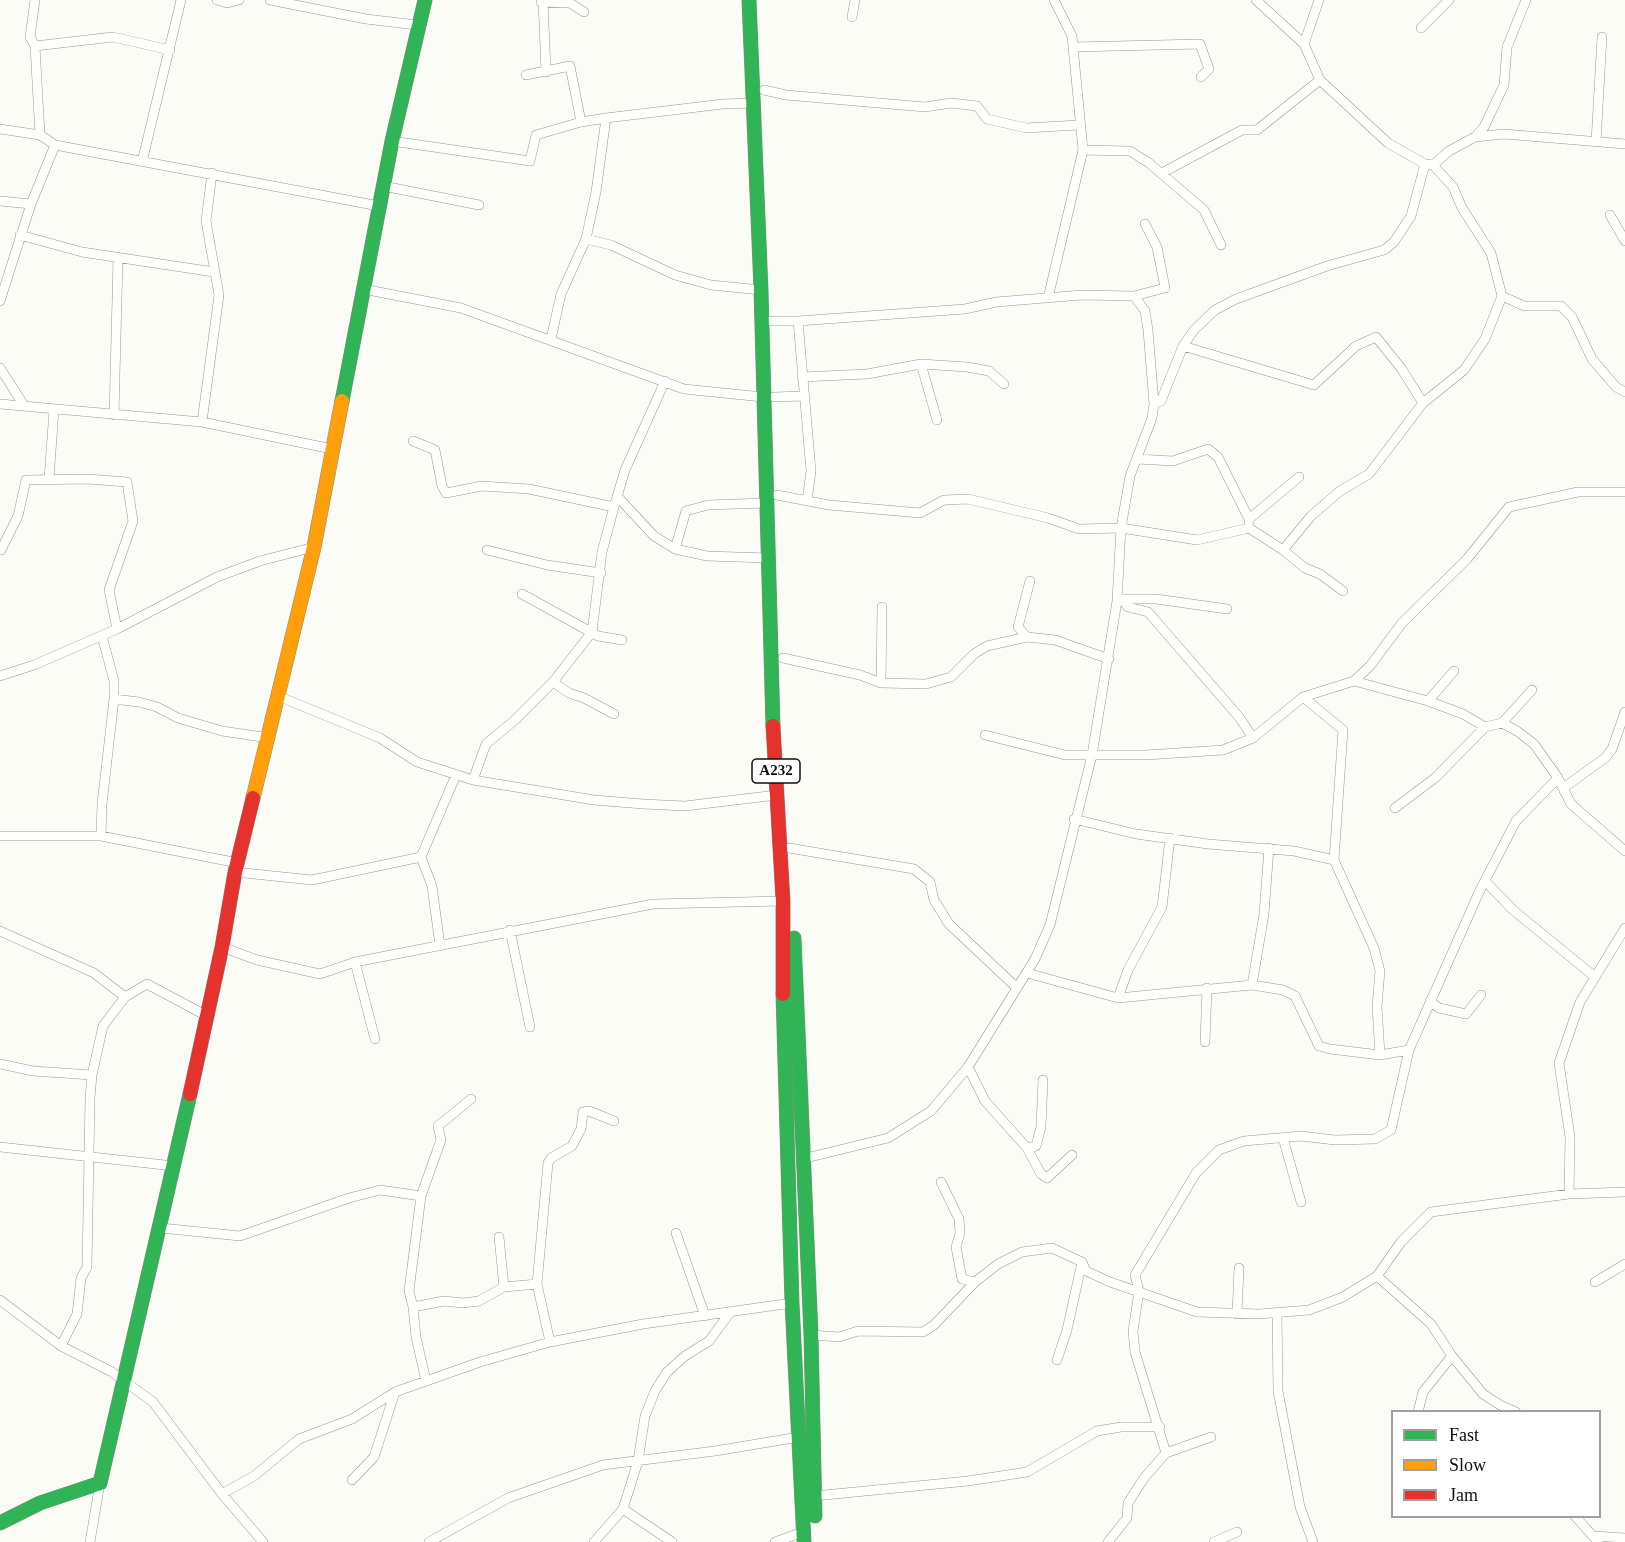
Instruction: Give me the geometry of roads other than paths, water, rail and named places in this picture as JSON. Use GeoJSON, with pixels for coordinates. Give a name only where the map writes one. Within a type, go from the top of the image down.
{"type":"FeatureCollection","features":[{"type":"Feature","properties":{"kind":"main road"},"geometry":{"type":"LineString","coordinates":[[0,1523],[40,1503],[100,1484],[161,1228],[222,947],[236,868],[314,547],[392,141],[417,26],[425,0]]}},
{"type":"Feature","properties":{"kind":"main road","name":"A232"},"geometry":{"type":"LineString","coordinates":[[749,0],[761,290],[769,397]]}},
{"type":"Feature","properties":{"kind":"main road","name":"A232"},"geometry":{"type":"LineString","coordinates":[[762,0],[772,499],[783,658],[789,848],[811,1335],[815,1542]]}},
{"type":"Feature","properties":{"kind":"main road","name":"A232"},"geometry":{"type":"LineString","coordinates":[[772,499],[768,558],[771,695],[783,901],[783,1020],[792,1304],[803,1537]]}},
{"type":"Feature","properties":{"kind":"street"},"geometry":{"type":"LineString","coordinates":[[35,0],[30,20],[30,37],[34,46],[40,135]]}},
{"type":"Feature","properties":{"kind":"street"},"geometry":{"type":"LineString","coordinates":[[142,162],[182,0]]}},
{"type":"Feature","properties":{"kind":"street"},"geometry":{"type":"LineString","coordinates":[[217,0],[227,3],[238,0]]}},
{"type":"Feature","properties":{"kind":"street"},"geometry":{"type":"LineString","coordinates":[[270,0],[355,17],[417,26]]}},
{"type":"Feature","properties":{"kind":"street"},"geometry":{"type":"LineString","coordinates":[[852,17],[855,0]]}},
{"type":"Feature","properties":{"kind":"street"},"geometry":{"type":"LineString","coordinates":[[1048,298],[1083,150],[1078,125],[1072,36],[1054,0]]}},
{"type":"Feature","properties":{"kind":"street"},"geometry":{"type":"LineString","coordinates":[[1256,0],[1304,44],[1320,80],[1388,143],[1429,164],[1453,187],[1462,208],[1491,252],[1502,296],[1485,339],[1464,370],[1423,404],[1369,474],[1340,490],[1311,516],[1283,550]]}},
{"type":"Feature","properties":{"kind":"street"},"geometry":{"type":"LineString","coordinates":[[1304,44],[1319,0]]}},
{"type":"Feature","properties":{"kind":"street"},"geometry":{"type":"LineString","coordinates":[[1421,28],[1449,0]]}},
{"type":"Feature","properties":{"kind":"street"},"geometry":{"type":"LineString","coordinates":[[1154,404],[1161,401],[1183,346],[1194,330],[1215,310],[1236,299],[1327,266],[1384,250],[1394,242],[1411,216],[1429,164],[1475,137],[1484,127],[1504,85],[1506,53],[1526,0]]}},
{"type":"Feature","properties":{"kind":"street"},"geometry":{"type":"LineString","coordinates":[[546,72],[542,1],[570,3],[584,12]]}},
{"type":"Feature","properties":{"kind":"street"},"geometry":{"type":"LineString","coordinates":[[34,46],[112,37],[170,50]]}},
{"type":"Feature","properties":{"kind":"street"},"geometry":{"type":"LineString","coordinates":[[1596,142],[1602,37]]}},
{"type":"Feature","properties":{"kind":"street"},"geometry":{"type":"LineString","coordinates":[[1073,46],[1200,44],[1209,69],[1202,77]]}},
{"type":"Feature","properties":{"kind":"street"},"geometry":{"type":"LineString","coordinates":[[526,75],[570,66],[581,122]]}},
{"type":"Feature","properties":{"kind":"street"},"geometry":{"type":"LineString","coordinates":[[1162,173],[1242,130],[1257,130],[1320,80]]}},
{"type":"Feature","properties":{"kind":"street"},"geometry":{"type":"LineString","coordinates":[[764,90],[786,95],[834,98],[885,105],[925,107],[951,103],[977,106],[987,119],[1026,128],[1078,125]]}},
{"type":"Feature","properties":{"kind":"street"},"geometry":{"type":"LineString","coordinates":[[392,141],[530,161],[536,135],[581,122],[723,104],[753,103]]}},
{"type":"Feature","properties":{"kind":"street"},"geometry":{"type":"LineString","coordinates":[[551,339],[561,294],[586,239],[596,192],[606,118]]}},
{"type":"Feature","properties":{"kind":"street"},"geometry":{"type":"LineString","coordinates":[[0,129],[40,135],[55,146],[212,173],[379,206]]}},
{"type":"Feature","properties":{"kind":"street"},"geometry":{"type":"LineString","coordinates":[[1475,137],[1504,134],[1625,144]]}},
{"type":"Feature","properties":{"kind":"street"},"geometry":{"type":"LineString","coordinates":[[0,301],[31,204],[55,146]]}},
{"type":"Feature","properties":{"kind":"street"},"geometry":{"type":"LineString","coordinates":[[1083,150],[1130,151],[1162,173],[1204,210],[1221,245]]}},
{"type":"Feature","properties":{"kind":"street"},"geometry":{"type":"LineString","coordinates":[[202,422],[219,295],[214,272],[213,249],[206,221],[212,173]]}},
{"type":"Feature","properties":{"kind":"street"},"geometry":{"type":"LineString","coordinates":[[383,186],[478,205]]}},
{"type":"Feature","properties":{"kind":"street"},"geometry":{"type":"LineString","coordinates":[[0,201],[31,204]]}},
{"type":"Feature","properties":{"kind":"street"},"geometry":{"type":"LineString","coordinates":[[1610,215],[1625,241]]}},
{"type":"Feature","properties":{"kind":"street"},"geometry":{"type":"LineString","coordinates":[[770,321],[965,309],[996,302],[1048,298],[1134,296],[1165,288],[1157,247],[1145,224]]}},
{"type":"Feature","properties":{"kind":"street"},"geometry":{"type":"LineString","coordinates":[[20,236],[118,259],[214,272]]}},
{"type":"Feature","properties":{"kind":"street"},"geometry":{"type":"LineString","coordinates":[[586,239],[611,245],[675,275],[711,285],[761,290]]}},
{"type":"Feature","properties":{"kind":"street"},"geometry":{"type":"LineString","coordinates":[[114,415],[118,259]]}},
{"type":"Feature","properties":{"kind":"street"},"geometry":{"type":"LineString","coordinates":[[363,289],[461,308],[684,389],[769,397],[803,396]]}},
{"type":"Feature","properties":{"kind":"street"},"geometry":{"type":"LineString","coordinates":[[802,1159],[888,1138],[931,1111],[968,1067],[1016,987],[1027,973],[1050,924],[1074,819],[1092,755],[1120,600],[1121,528],[1130,476],[1154,404],[1145,311],[1134,296]]}},
{"type":"Feature","properties":{"kind":"street"},"geometry":{"type":"LineString","coordinates":[[1502,296],[1524,306],[1562,306],[1572,317],[1592,359],[1616,387],[1625,392]]}},
{"type":"Feature","properties":{"kind":"street"},"geometry":{"type":"LineString","coordinates":[[798,321],[811,471],[807,501]]}},
{"type":"Feature","properties":{"kind":"street"},"geometry":{"type":"LineString","coordinates":[[1183,346],[1314,386],[1356,346],[1376,337],[1401,368],[1423,404]]}},
{"type":"Feature","properties":{"kind":"street"},"geometry":{"type":"LineString","coordinates":[[802,377],[867,374],[921,364],[989,371],[1004,384]]}},
{"type":"Feature","properties":{"kind":"street"},"geometry":{"type":"LineString","coordinates":[[921,364],[937,420]]}},
{"type":"Feature","properties":{"kind":"street"},"geometry":{"type":"LineString","coordinates":[[0,368],[23,404]]}},
{"type":"Feature","properties":{"kind":"street"},"geometry":{"type":"LineString","coordinates":[[473,780],[486,744],[516,719],[553,682],[592,632],[602,573],[602,552],[617,496],[625,470],[665,381]]}},
{"type":"Feature","properties":{"kind":"street"},"geometry":{"type":"LineString","coordinates":[[0,404],[23,404],[54,410],[202,422],[332,449]]}},
{"type":"Feature","properties":{"kind":"street"},"geometry":{"type":"LineString","coordinates":[[49,479],[54,410]]}},
{"type":"Feature","properties":{"kind":"street"},"geometry":{"type":"LineString","coordinates":[[413,441],[435,450],[442,486],[446,493],[482,486],[529,489],[614,507]]}},
{"type":"Feature","properties":{"kind":"street"},"geometry":{"type":"LineString","coordinates":[[1137,459],[1173,461],[1208,449],[1218,457],[1249,524],[1305,568],[1320,574],[1343,591]]}},
{"type":"Feature","properties":{"kind":"street"},"geometry":{"type":"LineString","coordinates":[[675,549],[687,511],[708,506],[772,499],[920,513],[944,501],[968,499],[1048,518],[1079,530],[1121,528],[1197,540],[1249,524],[1299,477]]}},
{"type":"Feature","properties":{"kind":"street"},"geometry":{"type":"LineString","coordinates":[[1,550],[18,516],[26,480],[127,482],[133,521],[109,590],[117,629]]}},
{"type":"Feature","properties":{"kind":"street"},"geometry":{"type":"LineString","coordinates":[[985,735],[1065,755],[1146,755],[1223,750],[1253,738],[1303,697],[1354,681],[1370,666],[1402,623],[1467,559],[1509,507],[1578,492],[1625,492]]}},
{"type":"Feature","properties":{"kind":"street"},"geometry":{"type":"LineString","coordinates":[[617,496],[654,536],[675,549],[707,556],[768,558]]}},
{"type":"Feature","properties":{"kind":"street"},"geometry":{"type":"LineString","coordinates":[[0,676],[102,636],[217,577],[260,561],[314,547]]}},
{"type":"Feature","properties":{"kind":"street"},"geometry":{"type":"LineString","coordinates":[[487,550],[547,565],[602,573]]}},
{"type":"Feature","properties":{"kind":"street"},"geometry":{"type":"LineString","coordinates":[[1027,637],[1018,627],[1030,581]]}},
{"type":"Feature","properties":{"kind":"street"},"geometry":{"type":"LineString","coordinates":[[522,594],[592,632],[622,640]]}},
{"type":"Feature","properties":{"kind":"street"},"geometry":{"type":"LineString","coordinates":[[1120,600],[1156,599],[1227,609]]}},
{"type":"Feature","properties":{"kind":"street"},"geometry":{"type":"LineString","coordinates":[[1120,600],[1128,607],[1148,612],[1239,717],[1253,738]]}},
{"type":"Feature","properties":{"kind":"street"},"geometry":{"type":"LineString","coordinates":[[881,683],[882,607]]}},
{"type":"Feature","properties":{"kind":"street"},"geometry":{"type":"LineString","coordinates":[[101,836],[102,804],[114,699],[114,681],[102,636]]}},
{"type":"Feature","properties":{"kind":"street"},"geometry":{"type":"LineString","coordinates":[[783,658],[860,675],[881,683],[926,684],[951,677],[974,654],[987,646],[1027,637],[1055,640],[1109,659]]}},
{"type":"Feature","properties":{"kind":"street"},"geometry":{"type":"LineString","coordinates":[[1428,701],[1454,670]]}},
{"type":"Feature","properties":{"kind":"street"},"geometry":{"type":"LineString","coordinates":[[1354,681],[1428,701],[1463,714],[1485,727]]}},
{"type":"Feature","properties":{"kind":"street"},"geometry":{"type":"LineString","coordinates":[[553,682],[569,693],[584,698],[614,714]]}},
{"type":"Feature","properties":{"kind":"street"},"geometry":{"type":"LineString","coordinates":[[1395,808],[1435,778],[1485,727],[1502,723],[1532,690]]}},
{"type":"Feature","properties":{"kind":"street"},"geometry":{"type":"LineString","coordinates":[[278,696],[380,738],[417,762],[473,780],[594,800],[643,804],[685,806],[777,795]]}},
{"type":"Feature","properties":{"kind":"street"},"geometry":{"type":"LineString","coordinates":[[1303,697],[1343,730],[1334,860],[1374,948],[1380,971],[1377,1006],[1380,1055]]}},
{"type":"Feature","properties":{"kind":"street"},"geometry":{"type":"LineString","coordinates":[[114,699],[157,707],[178,718],[222,731],[269,738]]}},
{"type":"Feature","properties":{"kind":"street"},"geometry":{"type":"LineString","coordinates":[[1564,791],[1566,786],[1605,758],[1612,749],[1625,712]]}},
{"type":"Feature","properties":{"kind":"street"},"geometry":{"type":"LineString","coordinates":[[1502,723],[1534,744],[1558,778],[1571,804],[1625,851]]}},
{"type":"Feature","properties":{"kind":"street"},"geometry":{"type":"LineString","coordinates":[[440,946],[432,886],[421,857],[456,775]]}},
{"type":"Feature","properties":{"kind":"street"},"geometry":{"type":"LineString","coordinates":[[1166,1453],[1160,1427],[1135,1352],[1133,1331],[1139,1291],[1135,1275],[1196,1173],[1219,1150],[1244,1141],[1301,1136],[1375,1139],[1391,1130],[1408,1050],[1485,881],[1516,821],[1558,778]]}},
{"type":"Feature","properties":{"kind":"street"},"geometry":{"type":"LineString","coordinates":[[1074,819],[1097,826],[1170,838],[1269,848],[1334,860]]}},
{"type":"Feature","properties":{"kind":"street"},"geometry":{"type":"LineString","coordinates":[[0,836],[101,836],[236,868],[312,880],[421,857]]}},
{"type":"Feature","properties":{"kind":"street"},"geometry":{"type":"LineString","coordinates":[[1118,998],[1128,970],[1162,907],[1170,838]]}},
{"type":"Feature","properties":{"kind":"street"},"geometry":{"type":"LineString","coordinates":[[789,848],[914,869],[930,882],[934,900],[949,924],[1016,987]]}},
{"type":"Feature","properties":{"kind":"street"},"geometry":{"type":"LineString","coordinates":[[1252,985],[1265,904],[1269,848]]}},
{"type":"Feature","properties":{"kind":"street"},"geometry":{"type":"LineString","coordinates":[[1485,881],[1514,910],[1595,977]]}},
{"type":"Feature","properties":{"kind":"street"},"geometry":{"type":"LineString","coordinates":[[222,947],[257,960],[321,974],[355,962],[652,904],[783,901]]}},
{"type":"Feature","properties":{"kind":"street"},"geometry":{"type":"LineString","coordinates":[[1569,1194],[1570,1137],[1559,1063],[1580,1002],[1625,928]]}},
{"type":"Feature","properties":{"kind":"street"},"geometry":{"type":"LineString","coordinates":[[510,930],[530,1027]]}},
{"type":"Feature","properties":{"kind":"street"},"geometry":{"type":"LineString","coordinates":[[0,931],[94,973],[125,997]]}},
{"type":"Feature","properties":{"kind":"street"},"geometry":{"type":"LineString","coordinates":[[355,962],[375,1039]]}},
{"type":"Feature","properties":{"kind":"street"},"geometry":{"type":"LineString","coordinates":[[1027,973],[1118,998],[1252,985],[1295,996],[1319,1046],[1329,1050],[1380,1055],[1408,1050]]}},
{"type":"Feature","properties":{"kind":"street"},"geometry":{"type":"LineString","coordinates":[[61,1346],[77,1314],[81,1278],[87,1267],[88,1155],[92,1075],[103,1026],[125,997],[147,984],[207,1016]]}},
{"type":"Feature","properties":{"kind":"street"},"geometry":{"type":"LineString","coordinates":[[1205,1042],[1207,988]]}},
{"type":"Feature","properties":{"kind":"street"},"geometry":{"type":"LineString","coordinates":[[1430,1001],[1439,1008],[1466,1014],[1481,995]]}},
{"type":"Feature","properties":{"kind":"street"},"geometry":{"type":"LineString","coordinates":[[0,1065],[33,1071],[92,1075]]}},
{"type":"Feature","properties":{"kind":"street"},"geometry":{"type":"LineString","coordinates":[[968,1067],[985,1101],[1027,1148],[1041,1174],[1047,1178],[1052,1177],[1072,1155]]}},
{"type":"Feature","properties":{"kind":"street"},"geometry":{"type":"LineString","coordinates":[[1027,1148],[1036,1146],[1041,1127],[1043,1080]]}},
{"type":"Feature","properties":{"kind":"street"},"geometry":{"type":"LineString","coordinates":[[426,1381],[409,1291],[421,1196],[441,1140],[438,1126],[471,1099]]}},
{"type":"Feature","properties":{"kind":"street"},"geometry":{"type":"LineString","coordinates":[[550,1342],[537,1284],[548,1163],[551,1158],[572,1146],[582,1129],[583,1112],[589,1111],[614,1120]]}},
{"type":"Feature","properties":{"kind":"street"},"geometry":{"type":"LineString","coordinates":[[1283,1138],[1301,1202]]}},
{"type":"Feature","properties":{"kind":"street"},"geometry":{"type":"LineString","coordinates":[[0,1147],[174,1166]]}},
{"type":"Feature","properties":{"kind":"street"},"geometry":{"type":"LineString","coordinates":[[941,1182],[959,1219],[960,1233],[956,1246],[962,1279],[975,1282]]}},
{"type":"Feature","properties":{"kind":"street"},"geometry":{"type":"LineString","coordinates":[[161,1228],[240,1236],[349,1198],[380,1190],[421,1196]]}},
{"type":"Feature","properties":{"kind":"street"},"geometry":{"type":"LineString","coordinates":[[811,1335],[839,1337],[858,1331],[923,1332],[934,1325],[975,1282],[998,1264],[1022,1252],[1052,1248],[1082,1262],[1086,1271],[1197,1312],[1277,1314],[1309,1310],[1343,1297],[1377,1276],[1401,1242],[1431,1212],[1569,1194],[1625,1192]]}},
{"type":"Feature","properties":{"kind":"street"},"geometry":{"type":"LineString","coordinates":[[676,1233],[705,1316]]}},
{"type":"Feature","properties":{"kind":"street"},"geometry":{"type":"LineString","coordinates":[[500,1237],[504,1287]]}},
{"type":"Feature","properties":{"kind":"street"},"geometry":{"type":"LineString","coordinates":[[1057,1360],[1067,1330],[1082,1262]]}},
{"type":"Feature","properties":{"kind":"street"},"geometry":{"type":"LineString","coordinates":[[1595,1282],[1625,1264]]}},
{"type":"Feature","properties":{"kind":"street"},"geometry":{"type":"LineString","coordinates":[[1237,1314],[1239,1268]]}},
{"type":"Feature","properties":{"kind":"street"},"geometry":{"type":"LineString","coordinates":[[1377,1276],[1431,1324],[1452,1356],[1484,1394],[1500,1406],[1511,1410]]}},
{"type":"Feature","properties":{"kind":"street"},"geometry":{"type":"LineString","coordinates":[[413,1307],[444,1301],[463,1303],[479,1301],[504,1287],[537,1284]]}},
{"type":"Feature","properties":{"kind":"street"},"geometry":{"type":"LineString","coordinates":[[0,1300],[61,1346],[126,1381],[153,1402],[222,1494],[263,1542]]}},
{"type":"Feature","properties":{"kind":"street"},"geometry":{"type":"LineString","coordinates":[[222,1494],[254,1476],[299,1439],[352,1419],[395,1392],[480,1362],[550,1342],[642,1324],[792,1304]]}},
{"type":"Feature","properties":{"kind":"street"},"geometry":{"type":"LineString","coordinates":[[594,1542],[623,1509],[638,1461],[645,1416],[655,1391],[667,1372],[685,1356],[709,1341],[729,1314]]}},
{"type":"Feature","properties":{"kind":"street"},"geometry":{"type":"LineString","coordinates":[[1277,1314],[1278,1391],[1300,1507],[1313,1542]]}},
{"type":"Feature","properties":{"kind":"street"},"geometry":{"type":"LineString","coordinates":[[1418,1410],[1423,1392],[1452,1356]]}},
{"type":"Feature","properties":{"kind":"street"},"geometry":{"type":"LineString","coordinates":[[352,1480],[374,1457],[395,1392]]}},
{"type":"Feature","properties":{"kind":"street"},"geometry":{"type":"LineString","coordinates":[[814,1496],[1019,1474],[1042,1466],[1097,1431],[1121,1427],[1160,1427]]}},
{"type":"Feature","properties":{"kind":"street"},"geometry":{"type":"LineString","coordinates":[[429,1542],[508,1498],[603,1465],[799,1437]]}},
{"type":"Feature","properties":{"kind":"street"},"geometry":{"type":"LineString","coordinates":[[1110,1542],[1127,1518],[1128,1503],[1144,1478],[1166,1453],[1211,1437]]}},
{"type":"Feature","properties":{"kind":"street"},"geometry":{"type":"LineString","coordinates":[[90,1542],[100,1484]]}},
{"type":"Feature","properties":{"kind":"street"},"geometry":{"type":"LineString","coordinates":[[623,1509],[672,1542]]}},
{"type":"Feature","properties":{"kind":"street"},"geometry":{"type":"LineString","coordinates":[[1577,1518],[1596,1539],[1625,1538]]}},
{"type":"Feature","properties":{"kind":"street"},"geometry":{"type":"LineString","coordinates":[[1214,1542],[1237,1532]]}},
{"type":"Feature","properties":{"kind":"street"},"geometry":{"type":"LineString","coordinates":[[775,1542],[803,1537]]}}]}
